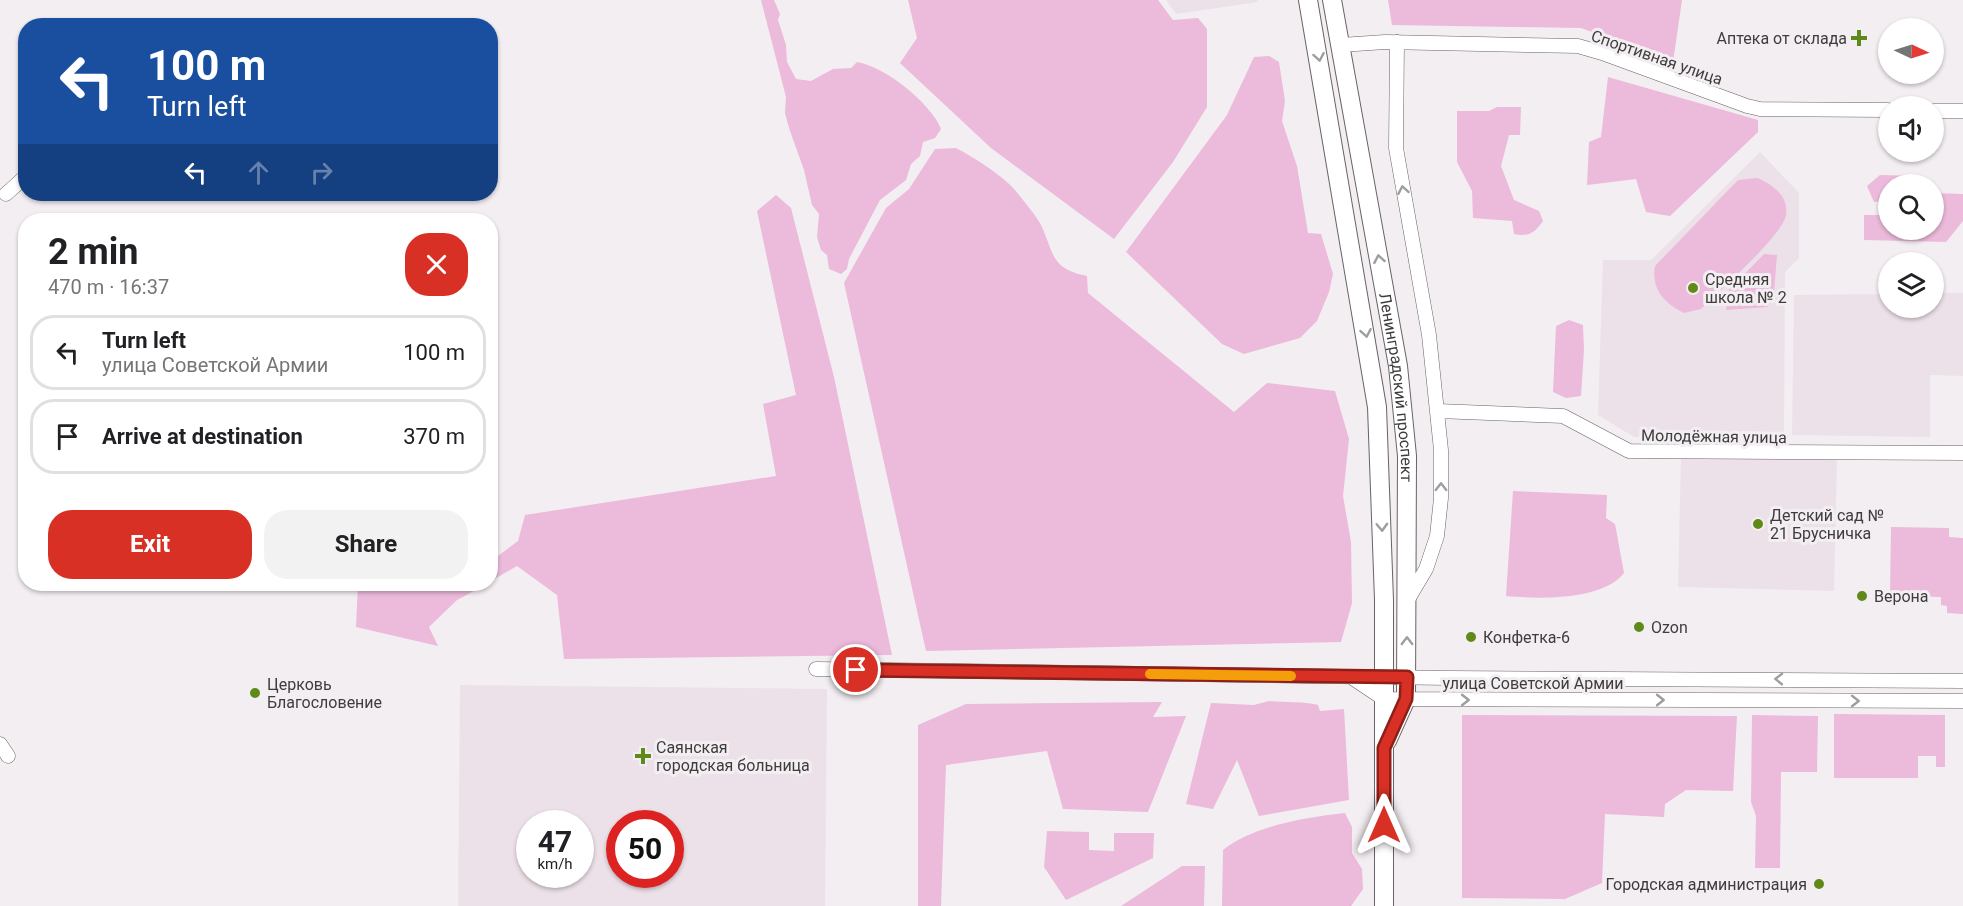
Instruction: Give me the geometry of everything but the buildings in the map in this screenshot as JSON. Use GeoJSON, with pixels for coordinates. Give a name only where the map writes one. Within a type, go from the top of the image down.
{"type":"FeatureCollection","features":[{"type":"Feature","properties":{"kind":"main road","name":"Ленинградский проспект"},"geometry":{"type":"LineString","coordinates":[[1308,0],[1377,407],[1384,677],[1384,906]]}},
{"type":"Feature","properties":{"kind":"main road","name":"Ленинградский проспект"},"geometry":{"type":"LineString","coordinates":[[1332,0],[1398,366],[1407,456],[1406,699],[1384,748]]}},
{"type":"Feature","properties":{"kind":"main road"},"geometry":{"type":"LineString","coordinates":[[1314,32],[1338,27]]}},
{"type":"Feature","properties":{"kind":"street","name":"Спортивная улица"},"geometry":{"type":"LineString","coordinates":[[1341,45],[1397,42],[1578,46],[1602,52],[1760,109],[1878,110]]}},
{"type":"Feature","properties":{"kind":"street"},"geometry":{"type":"LineString","coordinates":[[1397,42],[1396,148],[1429,334],[1438,411],[1441,498],[1437,536],[1426,569],[1407,601]]}},
{"type":"Feature","properties":{"kind":"street"},"geometry":{"type":"LineString","coordinates":[[1944,111],[1963,111]]}},
{"type":"Feature","properties":{"kind":"street"},"geometry":{"type":"LineString","coordinates":[[6,194],[18,183]]}},
{"type":"Feature","properties":{"kind":"street","name":"Молодёжная улица"},"geometry":{"type":"LineString","coordinates":[[1438,411],[1563,416],[1629,451],[1963,453]]}},
{"type":"Feature","properties":{"kind":"street","name":"улица Советской Армии"},"geometry":{"type":"LineString","coordinates":[[816,669],[1350,677],[1963,681]]}},
{"type":"Feature","properties":{"kind":"street"},"geometry":{"type":"LineString","coordinates":[[1350,677],[1384,699]]}},
{"type":"Feature","properties":{"kind":"street"},"geometry":{"type":"LineString","coordinates":[[1723,678],[1723,700]]}},
{"type":"Feature","properties":{"kind":"street","name":"улица Советской Армии"},"geometry":{"type":"LineString","coordinates":[[1384,699],[1963,701]]}},
{"type":"Feature","properties":{"kind":"street"},"geometry":{"type":"LineString","coordinates":[[0,744],[8,756]]}},
{"type":"Feature","properties":{"kind":"shaded area"},"geometry":{"type":"Polygon","coordinates":[[[761,0],[774,0],[780,14],[778,20],[786,45],[787,62],[796,79],[811,81],[833,69],[851,68],[857,62],[868,65],[893,78],[917,97],[936,119],[941,129],[935,138],[923,142],[920,156],[911,164],[906,180],[880,200],[849,259],[847,269],[841,274],[829,269],[827,255],[821,250],[817,237],[819,214],[812,205],[804,170],[789,128],[785,113],[786,97],[761,0]]]}},
{"type":"Feature","properties":{"kind":"shaded area"},"geometry":{"type":"Polygon","coordinates":[[[908,0],[1158,0],[1173,20],[1198,18],[1207,29],[1207,107],[1173,162],[1114,239],[991,148],[900,63],[917,38],[908,0]]]}},
{"type":"Feature","properties":{"kind":"shaded area"},"geometry":{"type":"Polygon","coordinates":[[[1166,0],[1257,0],[1258,2],[1176,14],[1166,0]]]}},
{"type":"Feature","properties":{"kind":"shaded area"},"geometry":{"type":"Polygon","coordinates":[[[1388,0],[1682,0],[1673,62],[1581,28],[1392,25],[1388,0]]]}},
{"type":"Feature","properties":{"kind":"shaded area"},"geometry":{"type":"Polygon","coordinates":[[[1269,56],[1279,62],[1285,101],[1282,121],[1297,166],[1308,233],[1321,234],[1333,274],[1329,292],[1317,321],[1300,338],[1244,354],[1222,344],[1126,252],[1227,115],[1254,57],[1269,56]]]}},
{"type":"Feature","properties":{"kind":"shaded area"},"geometry":{"type":"Polygon","coordinates":[[[1608,77],[1758,120],[1758,132],[1670,216],[1646,212],[1636,179],[1587,185],[1589,142],[1601,137],[1608,77]]]}},
{"type":"Feature","properties":{"kind":"shaded area"},"geometry":{"type":"Polygon","coordinates":[[[1497,107],[1521,107],[1520,135],[1509,135],[1501,166],[1514,200],[1539,211],[1543,221],[1537,229],[1523,235],[1514,234],[1512,221],[1473,218],[1472,191],[1457,162],[1457,111],[1489,111],[1497,107]]]}},
{"type":"Feature","properties":{"kind":"shaded area"},"geometry":{"type":"Polygon","coordinates":[[[956,148],[990,169],[1014,189],[1039,222],[1055,259],[1066,269],[1087,276],[1088,293],[1234,412],[1267,383],[1335,391],[1349,439],[1343,496],[1351,542],[1352,603],[1341,642],[926,651],[844,283],[886,208],[909,189],[935,149],[956,148]]]}},
{"type":"Feature","properties":{"kind":"shaded area","name":"Средняя школа № 2"},"geometry":{"type":"Polygon","coordinates":[[[1760,152],[1799,193],[1799,258],[1785,272],[1784,434],[1634,437],[1598,415],[1603,260],[1651,260],[1760,152]]]}},
{"type":"Feature","properties":{"kind":"shaded area"},"geometry":{"type":"Polygon","coordinates":[[[1878,177],[1878,202],[1874,202],[1867,186],[1878,177]]]}},
{"type":"Feature","properties":{"kind":"shaded area"},"geometry":{"type":"Polygon","coordinates":[[[1757,178],[1774,187],[1785,202],[1786,215],[1774,236],[1701,309],[1684,313],[1670,305],[1657,288],[1655,266],[1738,180],[1757,178]]]}},
{"type":"Feature","properties":{"kind":"shaded area"},"geometry":{"type":"Polygon","coordinates":[[[1944,193],[1963,194],[1963,221],[1946,242],[1864,240],[1864,215],[1878,215],[1878,240],[1944,240],[1944,193]]]}},
{"type":"Feature","properties":{"kind":"shaded area"},"geometry":{"type":"Polygon","coordinates":[[[776,195],[791,208],[834,377],[892,655],[564,659],[557,595],[517,566],[498,577],[498,556],[518,541],[525,515],[776,476],[763,404],[796,395],[757,211],[776,195]]]}},
{"type":"Feature","properties":{"kind":"shaded area"},"geometry":{"type":"Polygon","coordinates":[[[1764,254],[1777,255],[1774,293],[1768,307],[1726,310],[1729,290],[1764,254]]]}},
{"type":"Feature","properties":{"kind":"shaded area"},"geometry":{"type":"Polygon","coordinates":[[[1944,293],[1963,293],[1963,376],[1930,375],[1930,437],[1792,435],[1794,295],[1878,294],[1878,318],[1944,318],[1944,293]]]}},
{"type":"Feature","properties":{"kind":"shaded area"},"geometry":{"type":"Polygon","coordinates":[[[1569,320],[1583,325],[1584,350],[1581,396],[1566,398],[1553,392],[1556,326],[1569,320]]]}},
{"type":"Feature","properties":{"kind":"shaded area","name":"Детский сад № 21 Брусничка"},"geometry":{"type":"Polygon","coordinates":[[[1681,457],[1837,460],[1834,591],[1678,587],[1681,457]]]}},
{"type":"Feature","properties":{"kind":"shaded area"},"geometry":{"type":"Polygon","coordinates":[[[1513,491],[1607,495],[1606,518],[1615,524],[1624,573],[1601,589],[1585,593],[1535,598],[1506,596],[1513,491]]]}},
{"type":"Feature","properties":{"kind":"shaded area"},"geometry":{"type":"Polygon","coordinates":[[[1891,527],[1949,528],[1949,537],[1963,538],[1963,614],[1947,613],[1947,606],[1941,605],[1941,597],[1890,596],[1891,527]]]}},
{"type":"Feature","properties":{"kind":"shaded area"},"geometry":{"type":"Polygon","coordinates":[[[358,591],[474,591],[457,600],[429,627],[438,646],[356,627],[358,591]]]}},
{"type":"Feature","properties":{"kind":"shaded area","name":"Саянская городская больница"},"geometry":{"type":"Polygon","coordinates":[[[460,685],[827,689],[825,906],[458,906],[460,685]]]}},
{"type":"Feature","properties":{"kind":"shaded area"},"geometry":{"type":"Polygon","coordinates":[[[1269,701],[1318,705],[1320,711],[1344,709],[1349,800],[1259,816],[1237,760],[1213,809],[1186,804],[1211,703],[1254,705],[1269,701]]]}},
{"type":"Feature","properties":{"kind":"shaded area"},"geometry":{"type":"Polygon","coordinates":[[[1162,702],[1153,717],[1186,716],[1148,812],[1063,809],[1047,751],[946,765],[941,906],[918,906],[918,725],[966,704],[1162,702]]]}},
{"type":"Feature","properties":{"kind":"shaded area"},"geometry":{"type":"Polygon","coordinates":[[[1834,714],[1945,715],[1945,767],[1936,767],[1936,756],[1918,756],[1918,778],[1834,778],[1834,714]]]}},
{"type":"Feature","properties":{"kind":"shaded area"},"geometry":{"type":"Polygon","coordinates":[[[1462,715],[1737,716],[1733,791],[1686,790],[1665,804],[1664,817],[1605,814],[1602,883],[1565,899],[1462,898],[1462,715]]]}},
{"type":"Feature","properties":{"kind":"shaded area"},"geometry":{"type":"Polygon","coordinates":[[[1752,715],[1818,716],[1817,772],[1781,772],[1780,868],[1755,868],[1756,816],[1751,802],[1752,715]]]}},
{"type":"Feature","properties":{"kind":"shaded area"},"geometry":{"type":"Polygon","coordinates":[[[1345,813],[1352,827],[1352,853],[1362,869],[1363,889],[1351,906],[1222,906],[1223,850],[1249,835],[1281,824],[1345,813]]]}},
{"type":"Feature","properties":{"kind":"shaded area"},"geometry":{"type":"Polygon","coordinates":[[[1047,831],[1089,832],[1089,850],[1114,851],[1114,833],[1154,833],[1153,858],[1066,900],[1044,867],[1047,831]]]}},
{"type":"Feature","properties":{"kind":"shaded area"},"geometry":{"type":"Polygon","coordinates":[[[1182,866],[1205,866],[1204,906],[1121,906],[1182,866]]]}},
{"type":"Feature","properties":{"kind":"slow traffic"},"geometry":{"type":"LineString","coordinates":[[1150,674],[1291,676]]}},
{"type":"Feature","properties":{"kind":"place","name":"Аптека от склада"},"geometry":{"type":"Point","coordinates":[1859,38]}},
{"type":"Feature","properties":{"kind":"place","name":"Средняя школа № 2"},"geometry":{"type":"Point","coordinates":[1693,288]}},
{"type":"Feature","properties":{"kind":"place","name":"Детский сад № 21 Брусничка"},"geometry":{"type":"Point","coordinates":[1758,524]}},
{"type":"Feature","properties":{"kind":"place","name":"Верона"},"geometry":{"type":"Point","coordinates":[1862,596]}},
{"type":"Feature","properties":{"kind":"place","name":"Ozon"},"geometry":{"type":"Point","coordinates":[1639,627]}},
{"type":"Feature","properties":{"kind":"place","name":"Конфетка-6"},"geometry":{"type":"Point","coordinates":[1471,637]}},
{"type":"Feature","properties":{"kind":"place","name":"Церковь Благословение"},"geometry":{"type":"Point","coordinates":[255,693]}},
{"type":"Feature","properties":{"kind":"place","name":"Саянская городская больница"},"geometry":{"type":"Point","coordinates":[643,756]}},
{"type":"Feature","properties":{"kind":"place","name":"Городская администрация"},"geometry":{"type":"Point","coordinates":[1819,884]}},
{"type":"Feature","properties":{"kind":"route"},"geometry":{"type":"LineString","coordinates":[[856,670],[1407,677],[1406,699],[1384,748],[1384,825]]}}]}
